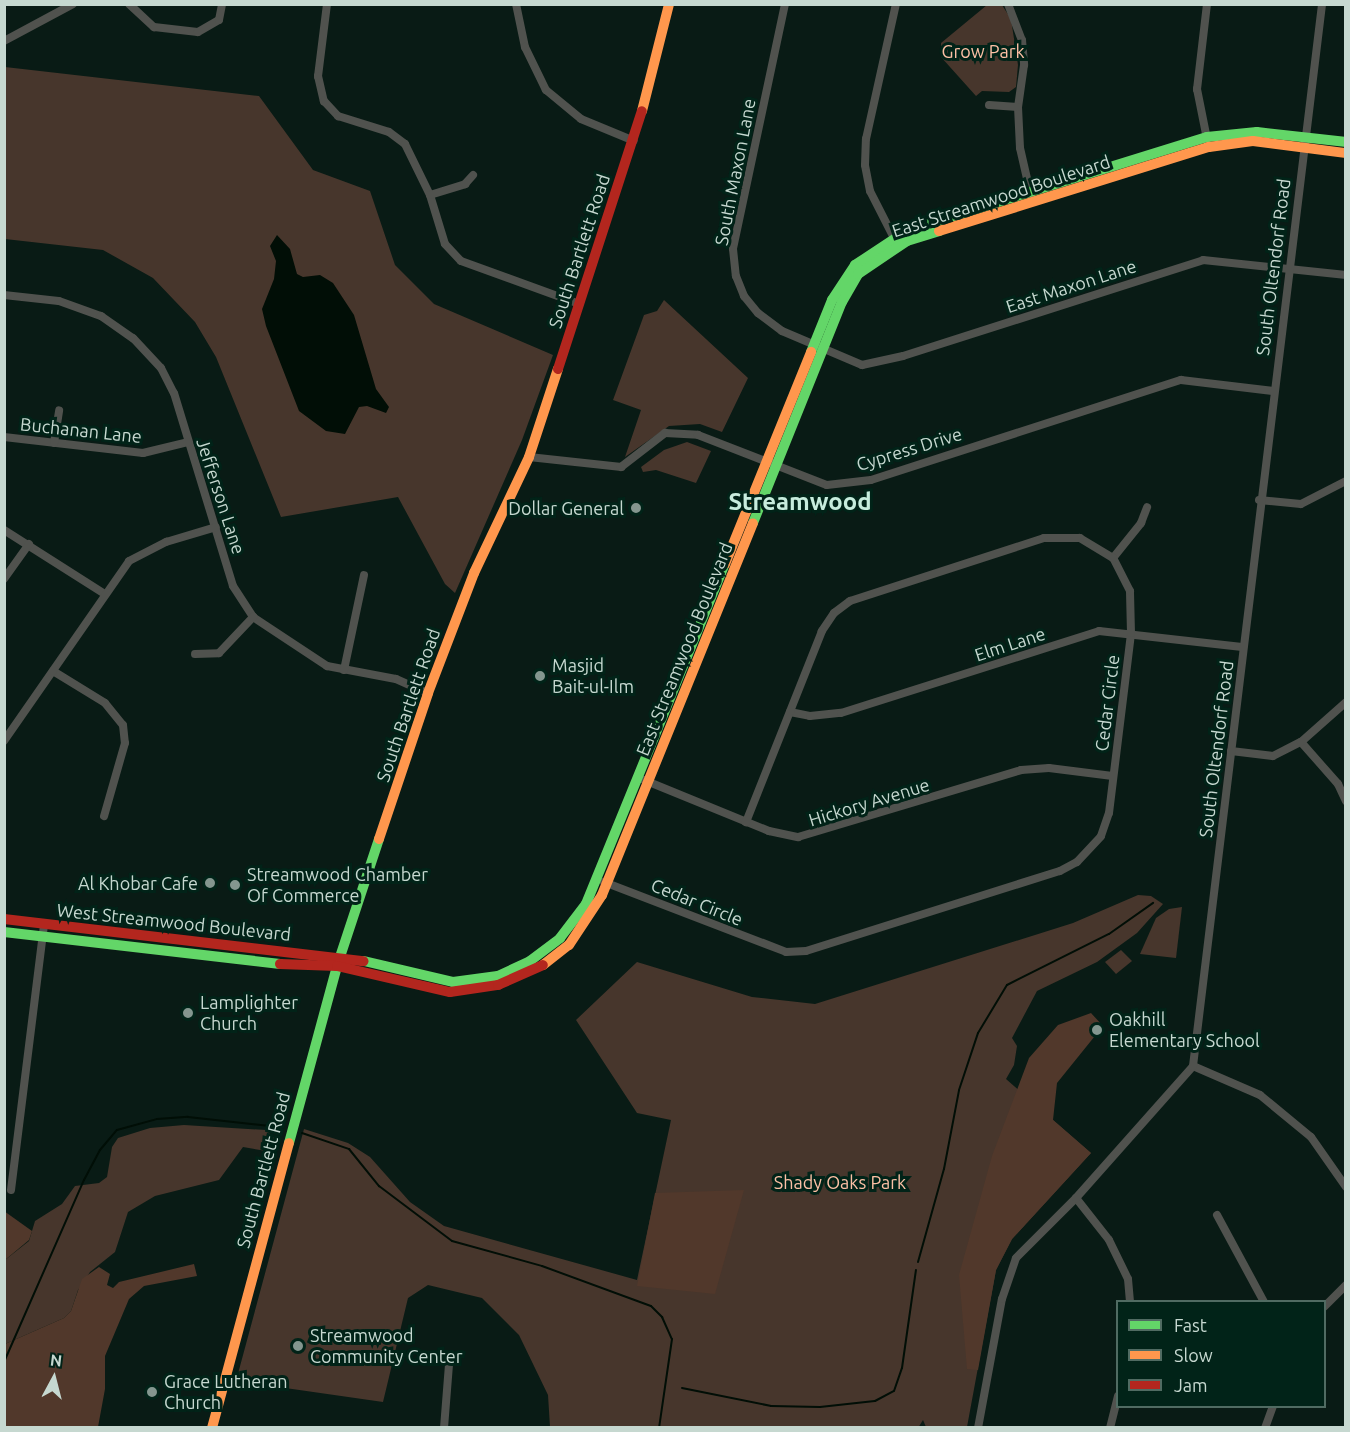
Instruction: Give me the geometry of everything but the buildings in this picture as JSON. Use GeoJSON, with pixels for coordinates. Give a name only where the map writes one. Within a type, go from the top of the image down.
{"type":"FeatureCollection","features":[{"type":"Feature","properties":{"kind":"street"},"geometry":{"type":"LineString","coordinates":[[4,41],[73,4]]}},
{"type":"Feature","properties":{"kind":"street"},"geometry":{"type":"LineString","coordinates":[[129,4],[154,27],[198,32],[219,20],[222,4]]}},
{"type":"Feature","properties":{"kind":"street"},"geometry":{"type":"LineString","coordinates":[[327,4],[318,76],[324,101],[338,116],[389,132],[405,144],[430,195],[445,244],[461,261],[579,304]]}},
{"type":"Feature","properties":{"kind":"street"},"geometry":{"type":"LineString","coordinates":[[516,4],[525,47],[546,90],[581,119],[634,141]]}},
{"type":"Feature","properties":{"kind":"street","name":"South Bartlett Road"},"geometry":{"type":"LineString","coordinates":[[212,1428],[340,955],[428,693],[474,573],[529,457],[634,141],[669,4]]}},
{"type":"Feature","properties":{"kind":"street","name":"South Maxon Lane"},"geometry":{"type":"LineString","coordinates":[[785,4],[733,258],[740,289],[758,313],[782,332],[818,346]]}},
{"type":"Feature","properties":{"kind":"street"},"geometry":{"type":"LineString","coordinates":[[895,241],[870,191],[865,152],[896,4]]}},
{"type":"Feature","properties":{"kind":"street"},"geometry":{"type":"LineString","coordinates":[[1008,4],[1022,40],[1024,65],[1018,107],[1020,148],[1031,196]]}},
{"type":"Feature","properties":{"kind":"street"},"geometry":{"type":"LineString","coordinates":[[1207,4],[1197,89],[1208,142]]}},
{"type":"Feature","properties":{"kind":"street","name":"South Oltendorf Road"},"geometry":{"type":"LineString","coordinates":[[1193,1066],[1287,268],[1322,4]]}},
{"type":"Feature","properties":{"kind":"street"},"geometry":{"type":"LineString","coordinates":[[988,105],[1018,107]]}},
{"type":"Feature","properties":{"kind":"street","name":"East Streamwood Boulevard"},"geometry":{"type":"LineString","coordinates":[[337,966],[441,991],[463,992],[498,986],[540,968],[569,945],[593,911],[602,881],[845,277],[860,261],[895,241],[1031,196],[1248,132],[1304,142],[1346,153]]}},
{"type":"Feature","properties":{"kind":"street","name":"East Streamwood Boulevard"},"geometry":{"type":"LineString","coordinates":[[1304,142],[1346,142]]}},
{"type":"Feature","properties":{"kind":"street"},"geometry":{"type":"LineString","coordinates":[[430,195],[465,184],[474,175]]}},
{"type":"Feature","properties":{"kind":"street","name":"East Maxon Lane"},"geometry":{"type":"LineString","coordinates":[[818,346],[862,365],[903,356],[1203,260],[1346,276]]}},
{"type":"Feature","properties":{"kind":"street","name":"Jefferson Lane"},"geometry":{"type":"LineString","coordinates":[[4,295],[59,301],[101,315],[133,338],[161,368],[174,393],[233,586],[253,617],[304,655],[344,670],[396,679],[428,693]]}},
{"type":"Feature","properties":{"kind":"street","name":"Cypress Drive"},"geometry":{"type":"LineString","coordinates":[[529,457],[621,468],[665,433],[698,435],[827,485],[871,480],[1181,380],[1273,391]]}},
{"type":"Feature","properties":{"kind":"street"},"geometry":{"type":"LineString","coordinates":[[54,443],[59,410]]}},
{"type":"Feature","properties":{"kind":"street","name":"Buchanan Lane"},"geometry":{"type":"LineString","coordinates":[[4,436],[143,453],[188,442]]}},
{"type":"Feature","properties":{"kind":"street"},"geometry":{"type":"LineString","coordinates":[[1259,500],[1301,504],[1345,483]]}},
{"type":"Feature","properties":{"kind":"street"},"geometry":{"type":"LineString","coordinates":[[746,822],[822,631],[834,613],[850,601],[1044,538],[1080,538],[1113,558],[1141,524],[1147,507]]}},
{"type":"Feature","properties":{"kind":"street"},"geometry":{"type":"LineString","coordinates":[[4,741],[129,561],[144,552],[216,527]]}},
{"type":"Feature","properties":{"kind":"street"},"geometry":{"type":"LineString","coordinates":[[4,530],[105,594]]}},
{"type":"Feature","properties":{"kind":"street"},"geometry":{"type":"LineString","coordinates":[[4,579],[29,544]]}},
{"type":"Feature","properties":{"kind":"street","name":"Cedar Circle"},"geometry":{"type":"LineString","coordinates":[[602,881],[768,947],[786,952],[806,951],[1069,867],[1091,850],[1104,829],[1113,776],[1131,633],[1130,591],[1113,558]]}},
{"type":"Feature","properties":{"kind":"street"},"geometry":{"type":"LineString","coordinates":[[344,670],[364,575]]}},
{"type":"Feature","properties":{"kind":"street"},"geometry":{"type":"LineString","coordinates":[[195,654],[219,653],[253,617]]}},
{"type":"Feature","properties":{"kind":"street","name":"Elm Lane"},"geometry":{"type":"LineString","coordinates":[[790,712],[810,716],[841,713],[1099,631],[1242,647]]}},
{"type":"Feature","properties":{"kind":"street"},"geometry":{"type":"LineString","coordinates":[[53,671],[105,703],[123,725],[125,743],[120,771],[104,816]]}},
{"type":"Feature","properties":{"kind":"street"},"geometry":{"type":"LineString","coordinates":[[1231,750],[1273,756],[1301,742],[1346,702]]}},
{"type":"Feature","properties":{"kind":"street"},"geometry":{"type":"LineString","coordinates":[[1301,742],[1338,784],[1346,801]]}},
{"type":"Feature","properties":{"kind":"street","name":"Hickory Avenue"},"geometry":{"type":"LineString","coordinates":[[644,780],[778,834],[807,837],[1021,770],[1049,768],[1113,776]]}},
{"type":"Feature","properties":{"kind":"street","name":"East Streamwood Boulevard"},"geometry":{"type":"LineString","coordinates":[[340,955],[445,981],[498,976],[542,954],[560,938],[581,914],[602,881]]}},
{"type":"Feature","properties":{"kind":"street","name":"West Streamwood Boulevard"},"geometry":{"type":"LineString","coordinates":[[4,919],[234,948],[340,955]]}},
{"type":"Feature","properties":{"kind":"street"},"geometry":{"type":"LineString","coordinates":[[11,1190],[44,924]]}},
{"type":"Feature","properties":{"kind":"street","name":"West Streamwood Boulevard"},"geometry":{"type":"LineString","coordinates":[[4,932],[267,964],[337,966]]}},
{"type":"Feature","properties":{"kind":"street"},"geometry":{"type":"LineString","coordinates":[[978,1428],[1002,1299],[1016,1258],[1076,1198],[1193,1066],[1260,1095],[1311,1137],[1346,1187]]}},
{"type":"Feature","properties":{"kind":"street"},"geometry":{"type":"LineString","coordinates":[[1076,1198],[1109,1240],[1128,1279],[1130,1300]]}},
{"type":"Feature","properties":{"kind":"street"},"geometry":{"type":"LineString","coordinates":[[1217,1215],[1263,1300]]}},
{"type":"Feature","properties":{"kind":"street"},"geometry":{"type":"LineString","coordinates":[[1326,1305],[1346,1285]]}},
{"type":"Feature","properties":{"kind":"street"},"geometry":{"type":"LineString","coordinates":[[444,1428],[449,1364]]}},
{"type":"Feature","properties":{"kind":"street"},"geometry":{"type":"LineString","coordinates":[[1110,1428],[1116,1404]]}},
{"type":"Feature","properties":{"kind":"street"},"geometry":{"type":"LineString","coordinates":[[1265,1428],[1273,1408]]}},
{"type":"Feature","properties":{"kind":"green space","name":"Grow Park"},"geometry":{"type":"Polygon","coordinates":[[[987,5],[1002,5],[1011,19],[1018,65],[1016,87],[1009,92],[982,91],[976,96],[941,57],[941,43],[987,5]]]}},
{"type":"Feature","properties":{"kind":"green space"},"geometry":{"type":"Polygon","coordinates":[[[5,67],[259,96],[313,170],[370,191],[395,265],[434,304],[553,355],[522,440],[455,593],[445,584],[398,497],[281,517],[216,357],[195,322],[153,278],[103,250],[5,239],[5,67]]]}},
{"type":"Feature","properties":{"kind":"green space"},"geometry":{"type":"Polygon","coordinates":[[[664,300],[748,378],[722,432],[700,424],[669,426],[625,457],[641,410],[613,400],[644,315],[657,311],[664,300]]]}},
{"type":"Feature","properties":{"kind":"green space"},"geometry":{"type":"Polygon","coordinates":[[[687,442],[711,451],[696,483],[656,470],[643,472],[641,467],[664,450],[687,442]]]}},
{"type":"Feature","properties":{"kind":"green space","name":"Shady Oaks Park"},"geometry":{"type":"Polygon","coordinates":[[[1138,895],[1151,896],[1163,904],[1137,933],[1097,962],[1037,991],[1012,1038],[1017,1046],[1014,1065],[1006,1079],[1091,1153],[1012,1239],[996,1270],[967,1427],[926,1427],[923,1420],[918,1428],[550,1427],[548,1395],[519,1335],[482,1298],[428,1285],[408,1298],[383,1402],[236,1381],[304,1129],[348,1143],[370,1157],[410,1202],[444,1226],[637,1280],[671,1120],[637,1113],[576,1020],[637,962],[752,997],[815,1004],[1073,923],[1138,895]]]}},
{"type":"Feature","properties":{"kind":"green space"},"geometry":{"type":"Polygon","coordinates":[[[1182,907],[1176,958],[1140,954],[1156,918],[1169,909],[1182,907]]]}},
{"type":"Feature","properties":{"kind":"green space"},"geometry":{"type":"Polygon","coordinates":[[[1121,950],[1132,961],[1116,974],[1105,962],[1121,950]]]}},
{"type":"Feature","properties":{"kind":"green space"},"geometry":{"type":"Polygon","coordinates":[[[184,1125],[266,1130],[274,1138],[272,1152],[243,1147],[219,1180],[155,1196],[128,1212],[115,1252],[90,1272],[78,1290],[71,1311],[64,1318],[5,1344],[5,1260],[29,1241],[35,1221],[62,1204],[75,1186],[99,1183],[107,1177],[112,1147],[118,1138],[150,1128],[184,1125]]]}},
{"type":"Feature","properties":{"kind":"shaded area"},"geometry":{"type":"Polygon","coordinates":[[[277,235],[290,249],[297,274],[303,277],[320,275],[333,283],[354,315],[376,389],[389,407],[386,413],[367,406],[359,407],[345,434],[326,431],[299,411],[266,326],[262,309],[274,279],[276,261],[270,246],[277,235]]]}},
{"type":"Feature","properties":{"kind":"shaded area"},"geometry":{"type":"Polygon","coordinates":[[[1091,1013],[1103,1026],[1057,1083],[1053,1120],[1091,1153],[1012,1239],[996,1270],[978,1370],[967,1369],[959,1275],[992,1156],[1029,1058],[1058,1025],[1091,1013]]]}},
{"type":"Feature","properties":{"kind":"shaded area"},"geometry":{"type":"Polygon","coordinates":[[[744,1190],[715,1294],[637,1286],[655,1193],[744,1190]]]}},
{"type":"Feature","properties":{"kind":"shaded area"},"geometry":{"type":"Polygon","coordinates":[[[4,1211],[32,1231],[29,1240],[5,1260],[4,1211]]]}},
{"type":"Feature","properties":{"kind":"shaded area"},"geometry":{"type":"Polygon","coordinates":[[[194,1264],[197,1276],[144,1286],[129,1299],[105,1356],[105,1389],[98,1427],[5,1427],[5,1344],[64,1318],[71,1311],[82,1279],[99,1267],[110,1274],[107,1285],[113,1288],[119,1282],[194,1264]]]}},
{"type":"Feature","properties":{"kind":"waterway"},"geometry":{"type":"LineString","coordinates":[[918,1262],[944,1169],[959,1090],[978,1033],[1007,985],[1109,934],[1153,903]]}},
{"type":"Feature","properties":{"kind":"waterway"},"geometry":{"type":"LineString","coordinates":[[4,1362],[84,1180],[100,1150],[117,1130],[157,1119],[188,1117],[278,1127]]}},
{"type":"Feature","properties":{"kind":"waterway"},"geometry":{"type":"LineString","coordinates":[[302,1133],[349,1149],[379,1186],[452,1241],[542,1266],[651,1306],[662,1317],[672,1339],[659,1428]]}},
{"type":"Feature","properties":{"kind":"waterway"},"geometry":{"type":"LineString","coordinates":[[682,1388],[771,1406],[820,1407],[875,1401],[894,1391],[902,1368],[916,1270]]}},
{"type":"Feature","properties":{"kind":"traffic: fast"},"geometry":{"type":"LineString","coordinates":[[811,352],[832,300],[855,265],[908,230],[1207,137],[1257,132],[1346,142]]}},
{"type":"Feature","properties":{"kind":"traffic: fast"},"geometry":{"type":"LineString","coordinates":[[753,523],[842,302],[858,274],[907,241],[939,231]]}},
{"type":"Feature","properties":{"kind":"traffic: fast"},"geometry":{"type":"LineString","coordinates":[[364,961],[453,982],[498,976],[530,961],[560,938],[586,904],[725,564]]}},
{"type":"Feature","properties":{"kind":"traffic: fast"},"geometry":{"type":"LineString","coordinates":[[289,1143],[337,966],[379,839]]}},
{"type":"Feature","properties":{"kind":"traffic: fast"},"geometry":{"type":"LineString","coordinates":[[4,932],[280,964]]}},
{"type":"Feature","properties":{"kind":"traffic: slow"},"geometry":{"type":"LineString","coordinates":[[642,111],[669,4]]}},
{"type":"Feature","properties":{"kind":"traffic: slow"},"geometry":{"type":"LineString","coordinates":[[939,231],[1209,147],[1253,141],[1346,153]]}},
{"type":"Feature","properties":{"kind":"traffic: slow"},"geometry":{"type":"LineString","coordinates":[[725,564],[811,352]]}},
{"type":"Feature","properties":{"kind":"traffic: slow"},"geometry":{"type":"LineString","coordinates":[[379,839],[428,693],[474,573],[529,457],[558,369]]}},
{"type":"Feature","properties":{"kind":"traffic: slow"},"geometry":{"type":"LineString","coordinates":[[543,965],[569,945],[602,895],[753,523]]}},
{"type":"Feature","properties":{"kind":"traffic: slow"},"geometry":{"type":"LineString","coordinates":[[212,1428],[289,1143]]}},
{"type":"Feature","properties":{"kind":"traffic: jam"},"geometry":{"type":"LineString","coordinates":[[558,369],[642,111]]}},
{"type":"Feature","properties":{"kind":"traffic: jam"},"geometry":{"type":"LineString","coordinates":[[4,919],[364,961]]}},
{"type":"Feature","properties":{"kind":"traffic: jam"},"geometry":{"type":"LineString","coordinates":[[280,964],[337,966],[450,992],[498,985],[543,965]]}},
{"type":"Feature","properties":{"kind":"place","name":"Dollar General"},"geometry":{"type":"Point","coordinates":[636,508]}},
{"type":"Feature","properties":{"kind":"place","name":"Masjid Bait-ul-Ilm"},"geometry":{"type":"Point","coordinates":[540,676]}},
{"type":"Feature","properties":{"kind":"place","name":"Al Khobar Cafe"},"geometry":{"type":"Point","coordinates":[210,883]}},
{"type":"Feature","properties":{"kind":"place","name":"Streamwood Chamber Of Commerce"},"geometry":{"type":"Point","coordinates":[235,885]}},
{"type":"Feature","properties":{"kind":"place","name":"Lamplighter Church"},"geometry":{"type":"Point","coordinates":[188,1013]}},
{"type":"Feature","properties":{"kind":"place","name":"Oakhill Elementary School"},"geometry":{"type":"Point","coordinates":[1097,1030]}},
{"type":"Feature","properties":{"kind":"place","name":"Streamwood Community Center"},"geometry":{"type":"Point","coordinates":[298,1346]}},
{"type":"Feature","properties":{"kind":"place","name":"Grace Lutheran Church"},"geometry":{"type":"Point","coordinates":[152,1392]}},
{"type":"Feature","properties":{"kind":"district","name":"Streamwood"},"geometry":{"type":"Point","coordinates":[800,502]}}]}
